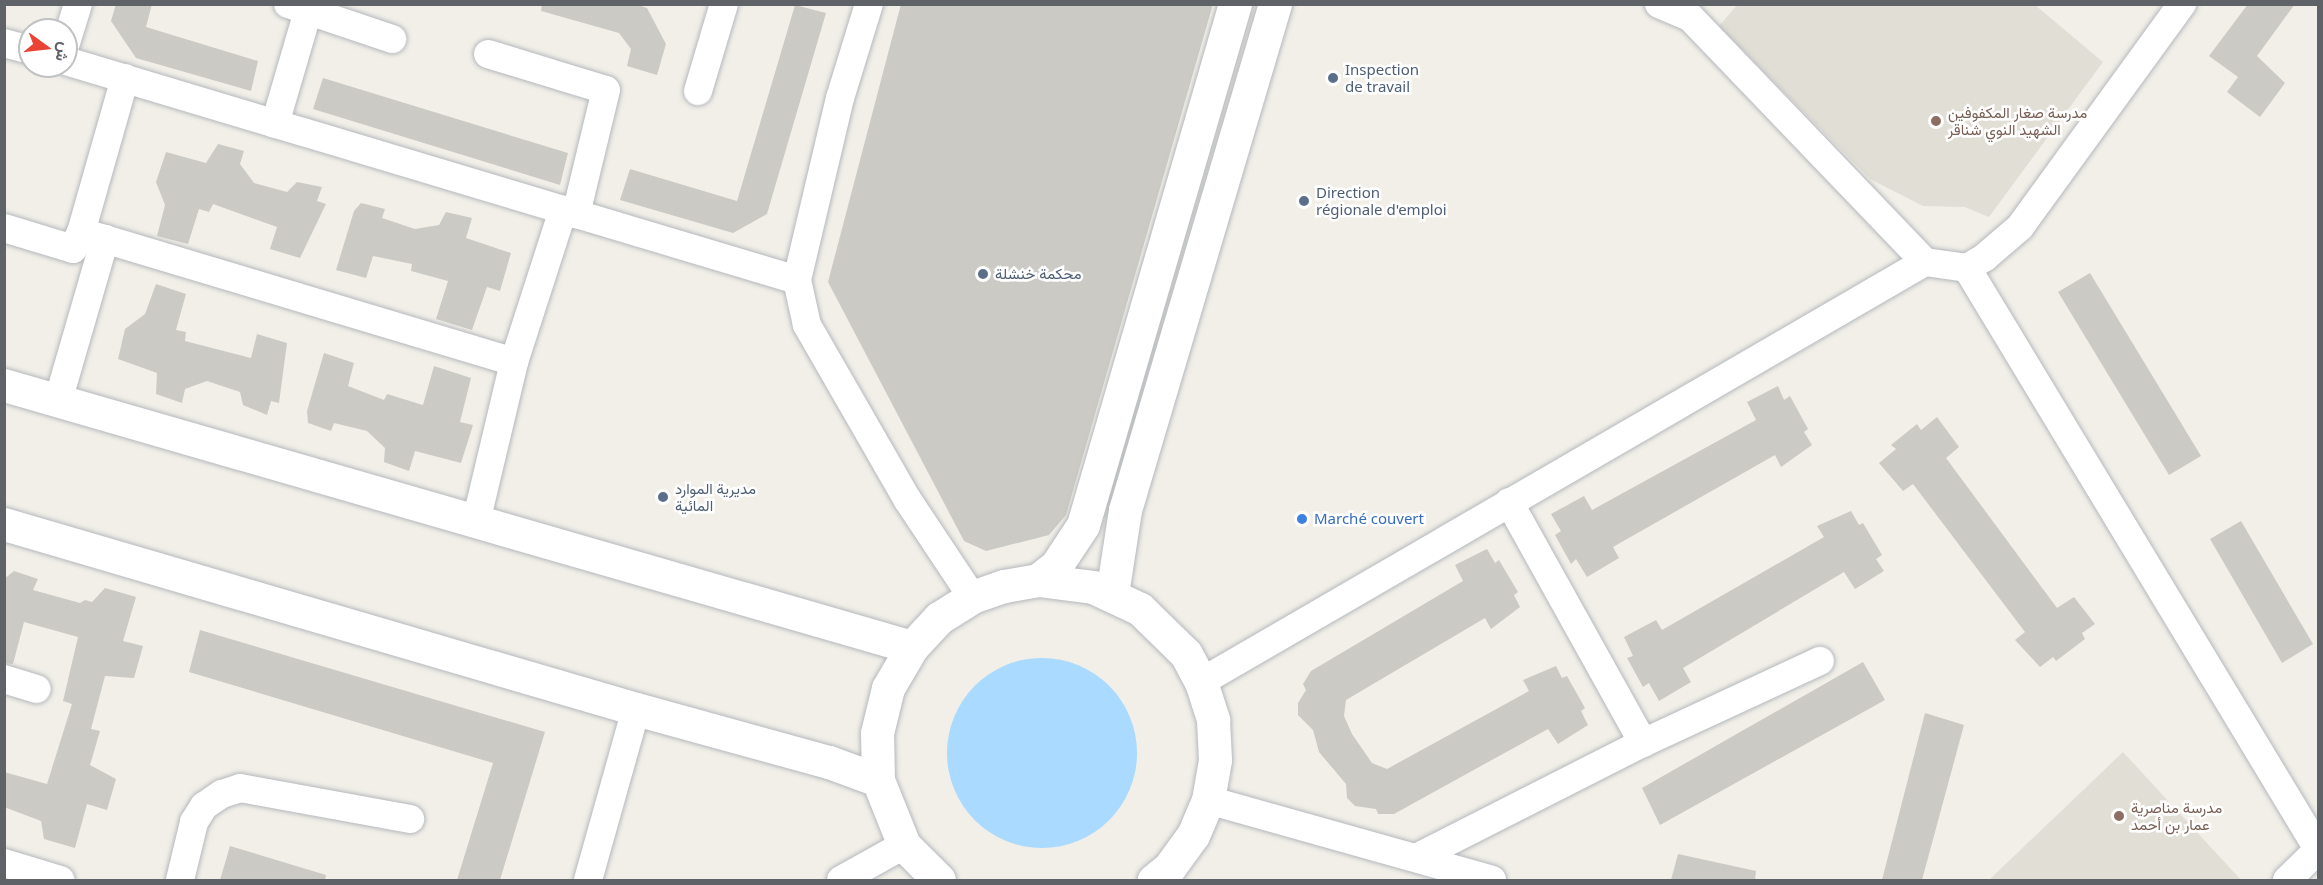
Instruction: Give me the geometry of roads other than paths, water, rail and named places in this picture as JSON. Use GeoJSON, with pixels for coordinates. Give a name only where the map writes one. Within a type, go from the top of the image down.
{"type":"FeatureCollection","features":[{"type":"Feature","properties":{"kind":"main road"},"geometry":{"type":"LineString","coordinates":[[1038,580],[1056,566],[1083,525],[1235,4]]}},
{"type":"Feature","properties":{"kind":"main road"},"geometry":{"type":"LineString","coordinates":[[1112,594],[1125,510],[1275,4]]}},
{"type":"Feature","properties":{"kind":"main road"},"geometry":{"type":"LineString","coordinates":[[4,385],[912,647]]}},
{"type":"Feature","properties":{"kind":"main road"},"geometry":{"type":"LineString","coordinates":[[4,524],[636,710],[829,762],[878,780]]}},
{"type":"Feature","properties":{"kind":"main road"},"geometry":{"type":"LineString","coordinates":[[939,880],[904,845],[878,780],[877,733],[888,688],[912,647],[939,618],[972,597],[1004,586],[1038,580],[1072,582],[1112,594],[1140,609],[1165,630],[1186,654],[1201,682],[1213,720],[1215,760],[1208,800],[1193,835],[1170,867],[1154,880]]}},
{"type":"Feature","properties":{"kind":"street"},"geometry":{"type":"LineString","coordinates":[[698,91],[724,4]]}},
{"type":"Feature","properties":{"kind":"street"},"geometry":{"type":"LineString","coordinates":[[869,4],[840,98],[797,280],[807,325],[907,500],[972,597]]}},
{"type":"Feature","properties":{"kind":"street"},"geometry":{"type":"LineString","coordinates":[[1659,4],[1695,10],[1925,262]]}},
{"type":"Feature","properties":{"kind":"street"},"geometry":{"type":"LineString","coordinates":[[1201,682],[1925,262],[1967,268],[2005,243],[2020,227],[2182,4]]}},
{"type":"Feature","properties":{"kind":"street"},"geometry":{"type":"LineString","coordinates":[[276,124],[298,8],[392,39]]}},
{"type":"Feature","properties":{"kind":"street"},"geometry":{"type":"LineString","coordinates":[[476,522],[514,362],[570,212],[606,90],[488,54]]}},
{"type":"Feature","properties":{"kind":"street"},"geometry":{"type":"LineString","coordinates":[[78,64],[797,280]]}},
{"type":"Feature","properties":{"kind":"street"},"geometry":{"type":"LineString","coordinates":[[58,401],[125,78]]}},
{"type":"Feature","properties":{"kind":"street"},"geometry":{"type":"LineString","coordinates":[[4,228],[89,244],[514,362]]}},
{"type":"Feature","properties":{"kind":"street"},"geometry":{"type":"LineString","coordinates":[[1967,268],[2319,849],[2287,880]]}},
{"type":"Feature","properties":{"kind":"street"},"geometry":{"type":"LineString","coordinates":[[1509,502],[1643,743]]}},
{"type":"Feature","properties":{"kind":"street"},"geometry":{"type":"LineString","coordinates":[[1416,858],[1643,743],[1820,661]]}},
{"type":"Feature","properties":{"kind":"street"},"geometry":{"type":"LineString","coordinates":[[4,679],[36,689]]}},
{"type":"Feature","properties":{"kind":"street"},"geometry":{"type":"LineString","coordinates":[[588,880],[636,710]]}},
{"type":"Feature","properties":{"kind":"street"},"geometry":{"type":"LineString","coordinates":[[180,880],[194,822],[204,806],[222,794],[240,788],[410,819]]}},
{"type":"Feature","properties":{"kind":"street"},"geometry":{"type":"LineString","coordinates":[[1208,800],[1492,880]]}},
{"type":"Feature","properties":{"kind":"street"},"geometry":{"type":"LineString","coordinates":[[841,880],[904,845]]}},
{"type":"Feature","properties":{"kind":"street"},"geometry":{"type":"LineString","coordinates":[[4,863],[60,880]]}},
{"type":"Feature","properties":{"kind":"water"},"geometry":{"type":"Polygon","coordinates":[[[1042,658],[1078,665],[1095,674],[1109,686],[1121,700],[1130,717],[1137,753],[1130,789],[1121,806],[1109,820],[1095,832],[1078,841],[1042,848],[1006,841],[989,832],[975,820],[963,806],[954,789],[947,753],[954,717],[963,700],[975,686],[989,674],[1006,665],[1042,658]]]}},
{"type":"Feature","properties":{"kind":"place","name":"Inspection de travail"},"geometry":{"type":"Point","coordinates":[1333,78]}},
{"type":"Feature","properties":{"kind":"place","name":"مدرسة صغار المكفوفين الشهيد النوي شناقر"},"geometry":{"type":"Point","coordinates":[1936,121]}},
{"type":"Feature","properties":{"kind":"place","name":"Direction régionale d'emploi"},"geometry":{"type":"Point","coordinates":[1304,201]}},
{"type":"Feature","properties":{"kind":"place","name":"محكمة خنشلة"},"geometry":{"type":"Point","coordinates":[983,274]}},
{"type":"Feature","properties":{"kind":"place","name":"مديرية الموارد المائية"},"geometry":{"type":"Point","coordinates":[663,497]}},
{"type":"Feature","properties":{"kind":"place","name":"Marché couvert"},"geometry":{"type":"Point","coordinates":[1302,519]}},
{"type":"Feature","properties":{"kind":"place","name":"مدرسة مناصرية عمار بن أحمد"},"geometry":{"type":"Point","coordinates":[2119,816]}}]}
